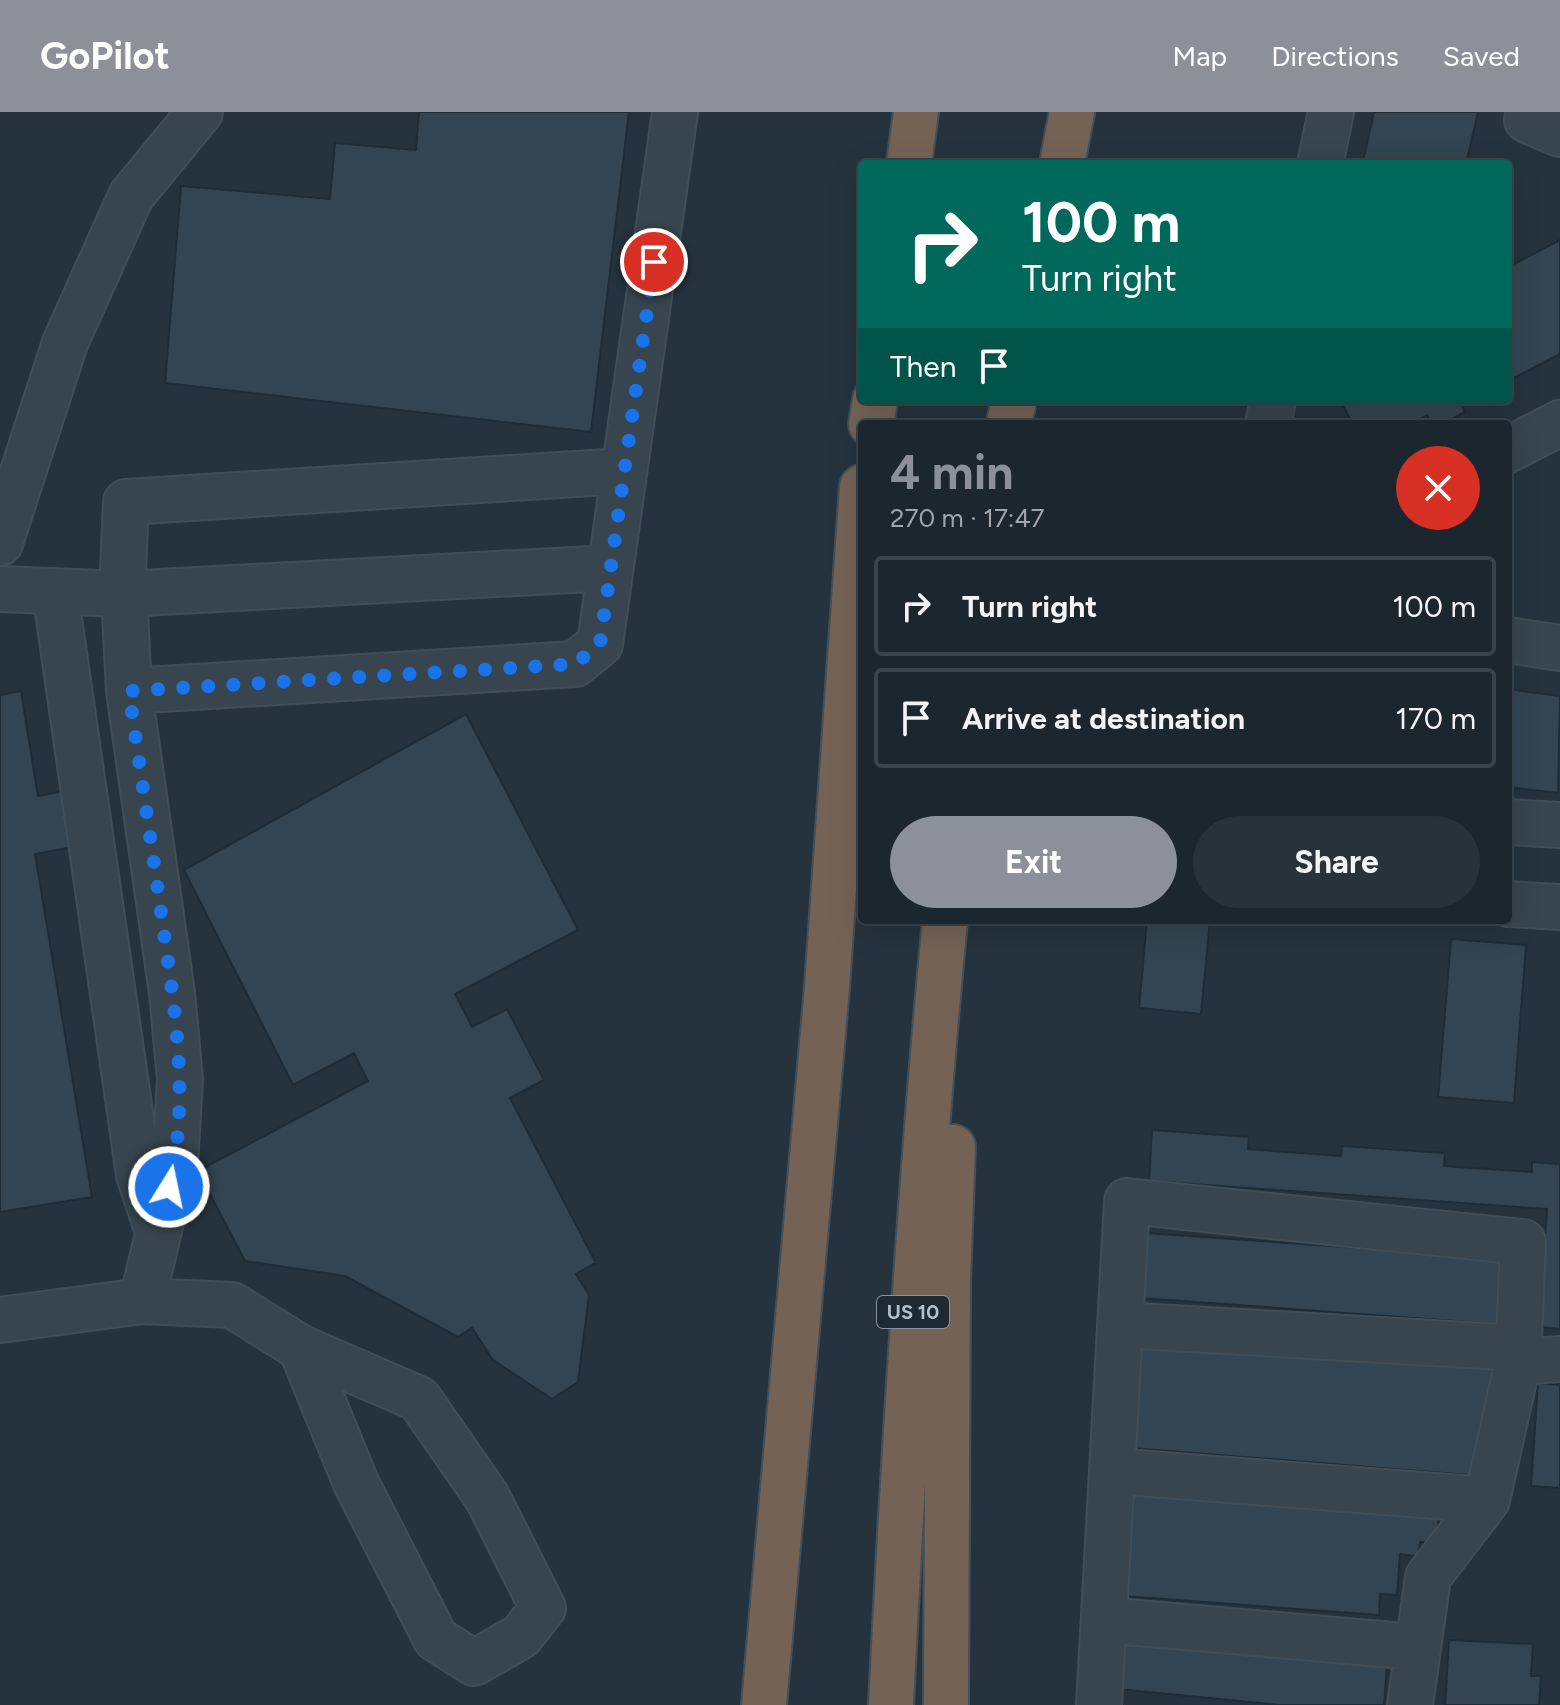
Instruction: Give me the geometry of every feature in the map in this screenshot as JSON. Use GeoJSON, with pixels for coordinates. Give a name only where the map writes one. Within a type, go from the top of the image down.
{"type":"FeatureCollection","features":[{"type":"Feature","properties":{"kind":"highway"},"geometry":{"type":"LineString","coordinates":[[910,160],[916,112]]}},
{"type":"Feature","properties":{"kind":"highway"},"geometry":{"type":"LineString","coordinates":[[1063,160],[1072,112]]}},
{"type":"Feature","properties":{"kind":"highway"},"geometry":{"type":"LineString","coordinates":[[764,1705],[827,987],[858,544]]}},
{"type":"Feature","properties":{"kind":"highway","name":"US 10"},"geometry":{"type":"LineString","coordinates":[[891,1705],[906,1412],[927,1110],[945,924]]}},
{"type":"Feature","properties":{"kind":"highway"},"geometry":{"type":"LineString","coordinates":[[946,1705],[948,1281],[962,924]]}},
{"type":"Feature","properties":{"kind":"highway"},"geometry":{"type":"LineString","coordinates":[[745,1705],[797,1334]]}},
{"type":"Feature","properties":{"kind":"street"},"geometry":{"type":"LineString","coordinates":[[0,543],[65,343],[131,196],[200,112]]}},
{"type":"Feature","properties":{"kind":"street"},"geometry":{"type":"LineString","coordinates":[[129,691],[575,664],[600,644],[675,112]]}},
{"type":"Feature","properties":{"kind":"street"},"geometry":{"type":"LineString","coordinates":[[1321,160],[1331,112]]}},
{"type":"Feature","properties":{"kind":"street"},"geometry":{"type":"LineString","coordinates":[[1512,448],[1560,423]]}},
{"type":"Feature","properties":{"kind":"street"},"geometry":{"type":"LineString","coordinates":[[142,1301],[175,1164],[180,1079],[172,993],[129,691],[122,594],[126,502],[624,471]]}},
{"type":"Feature","properties":{"kind":"street"},"geometry":{"type":"LineString","coordinates":[[0,589],[122,594],[610,568]]}},
{"type":"Feature","properties":{"kind":"street"},"geometry":{"type":"LineString","coordinates":[[55,591],[139,1175],[158,1232]]}},
{"type":"Feature","properties":{"kind":"street"},"geometry":{"type":"LineString","coordinates":[[1512,641],[1560,648]]}},
{"type":"Feature","properties":{"kind":"street"},"geometry":{"type":"LineString","coordinates":[[1512,822],[1560,825]]}},
{"type":"Feature","properties":{"kind":"street"},"geometry":{"type":"LineString","coordinates":[[1512,904],[1560,907]]}},
{"type":"Feature","properties":{"kind":"street"},"geometry":{"type":"LineString","coordinates":[[1099,1705],[1127,1201],[1523,1242],[1533,1356],[1487,1500],[1428,1577],[1410,1705]]}},
{"type":"Feature","properties":{"kind":"street"},"geometry":{"type":"LineString","coordinates":[[0,1320],[142,1301],[232,1305],[301,1348],[419,1399],[487,1497],[543,1608],[521,1636],[474,1663],[436,1639],[356,1483],[301,1348]]}},
{"type":"Feature","properties":{"kind":"street"},"geometry":{"type":"LineString","coordinates":[[1120,1325],[1533,1356]]}},
{"type":"Feature","properties":{"kind":"street"},"geometry":{"type":"LineString","coordinates":[[1112,1471],[1487,1500]]}},
{"type":"Feature","properties":{"kind":"street"},"geometry":{"type":"LineString","coordinates":[[1104,1620],[1416,1647]]}},
{"type":"Feature","properties":{"kind":"building"},"geometry":{"type":"Polygon","coordinates":[[[419,112],[629,112],[591,432],[165,383],[181,186],[330,199],[335,143],[416,150],[419,112]]]}},
{"type":"Feature","properties":{"kind":"building"},"geometry":{"type":"Polygon","coordinates":[[[1374,112],[1478,112],[1467,160],[1363,160],[1374,112]]]}},
{"type":"Feature","properties":{"kind":"building"},"geometry":{"type":"Polygon","coordinates":[[[1560,240],[1560,354],[1512,379],[1512,265],[1560,240]]]}},
{"type":"Feature","properties":{"kind":"building"},"geometry":{"type":"Polygon","coordinates":[[[1342,404],[1465,404],[1462,406],[1465,412],[1450,420],[1430,420],[1427,415],[1418,420],[1351,420],[1342,404]]]}},
{"type":"Feature","properties":{"kind":"building"},"geometry":{"type":"Polygon","coordinates":[[[1512,690],[1560,696],[1558,793],[1512,787],[1512,690]]]}},
{"type":"Feature","properties":{"kind":"building"},"geometry":{"type":"Polygon","coordinates":[[[21,691],[38,796],[69,790],[78,846],[35,854],[92,1197],[0,1212],[0,695],[21,691]]]}},
{"type":"Feature","properties":{"kind":"building"},"geometry":{"type":"Polygon","coordinates":[[[466,714],[578,930],[455,994],[472,1027],[507,1009],[544,1080],[510,1098],[596,1263],[576,1274],[589,1295],[578,1382],[552,1399],[493,1360],[472,1328],[458,1337],[345,1276],[245,1261],[198,1171],[368,1081],[354,1053],[293,1085],[184,870],[466,714]]]}},
{"type":"Feature","properties":{"kind":"building"},"geometry":{"type":"Polygon","coordinates":[[[1147,924],[1210,924],[1201,1014],[1139,1008],[1147,924]]]}},
{"type":"Feature","properties":{"kind":"building"},"geometry":{"type":"Polygon","coordinates":[[[1451,939],[1526,945],[1514,1103],[1438,1097],[1451,939]]]}},
{"type":"Feature","properties":{"kind":"building"},"geometry":{"type":"Polygon","coordinates":[[[1152,1130],[1249,1137],[1248,1149],[1341,1156],[1342,1146],[1445,1153],[1444,1166],[1532,1172],[1532,1162],[1560,1164],[1560,1329],[1539,1327],[1547,1209],[1149,1181],[1152,1130]]]}},
{"type":"Feature","properties":{"kind":"building"},"geometry":{"type":"Polygon","coordinates":[[[1146,1233],[1502,1258],[1497,1324],[1141,1298],[1146,1233]]]}},
{"type":"Feature","properties":{"kind":"building"},"geometry":{"type":"Polygon","coordinates":[[[1138,1343],[1493,1368],[1481,1476],[1131,1448],[1138,1343]]]}},
{"type":"Feature","properties":{"kind":"building"},"geometry":{"type":"Polygon","coordinates":[[[1538,1383],[1560,1385],[1560,1488],[1531,1486],[1538,1383]]]}},
{"type":"Feature","properties":{"kind":"building"},"geometry":{"type":"Polygon","coordinates":[[[1132,1490],[1439,1513],[1437,1543],[1420,1542],[1418,1556],[1400,1554],[1397,1595],[1380,1594],[1379,1615],[1124,1596],[1132,1490]]]}},
{"type":"Feature","properties":{"kind":"building"},"geometry":{"type":"Polygon","coordinates":[[[1449,1640],[1533,1644],[1531,1676],[1541,1676],[1539,1705],[1445,1705],[1449,1640]]]}},
{"type":"Feature","properties":{"kind":"building"},"geometry":{"type":"Polygon","coordinates":[[[1123,1641],[1387,1667],[1384,1705],[1280,1705],[1118,1689],[1123,1641]]]}},
{"type":"Feature","properties":{"kind":"route"},"geometry":{"type":"LineString","coordinates":[[169,1187],[175,1164],[180,1079],[172,993],[129,691],[575,664],[600,644],[654,262]]}}]}
